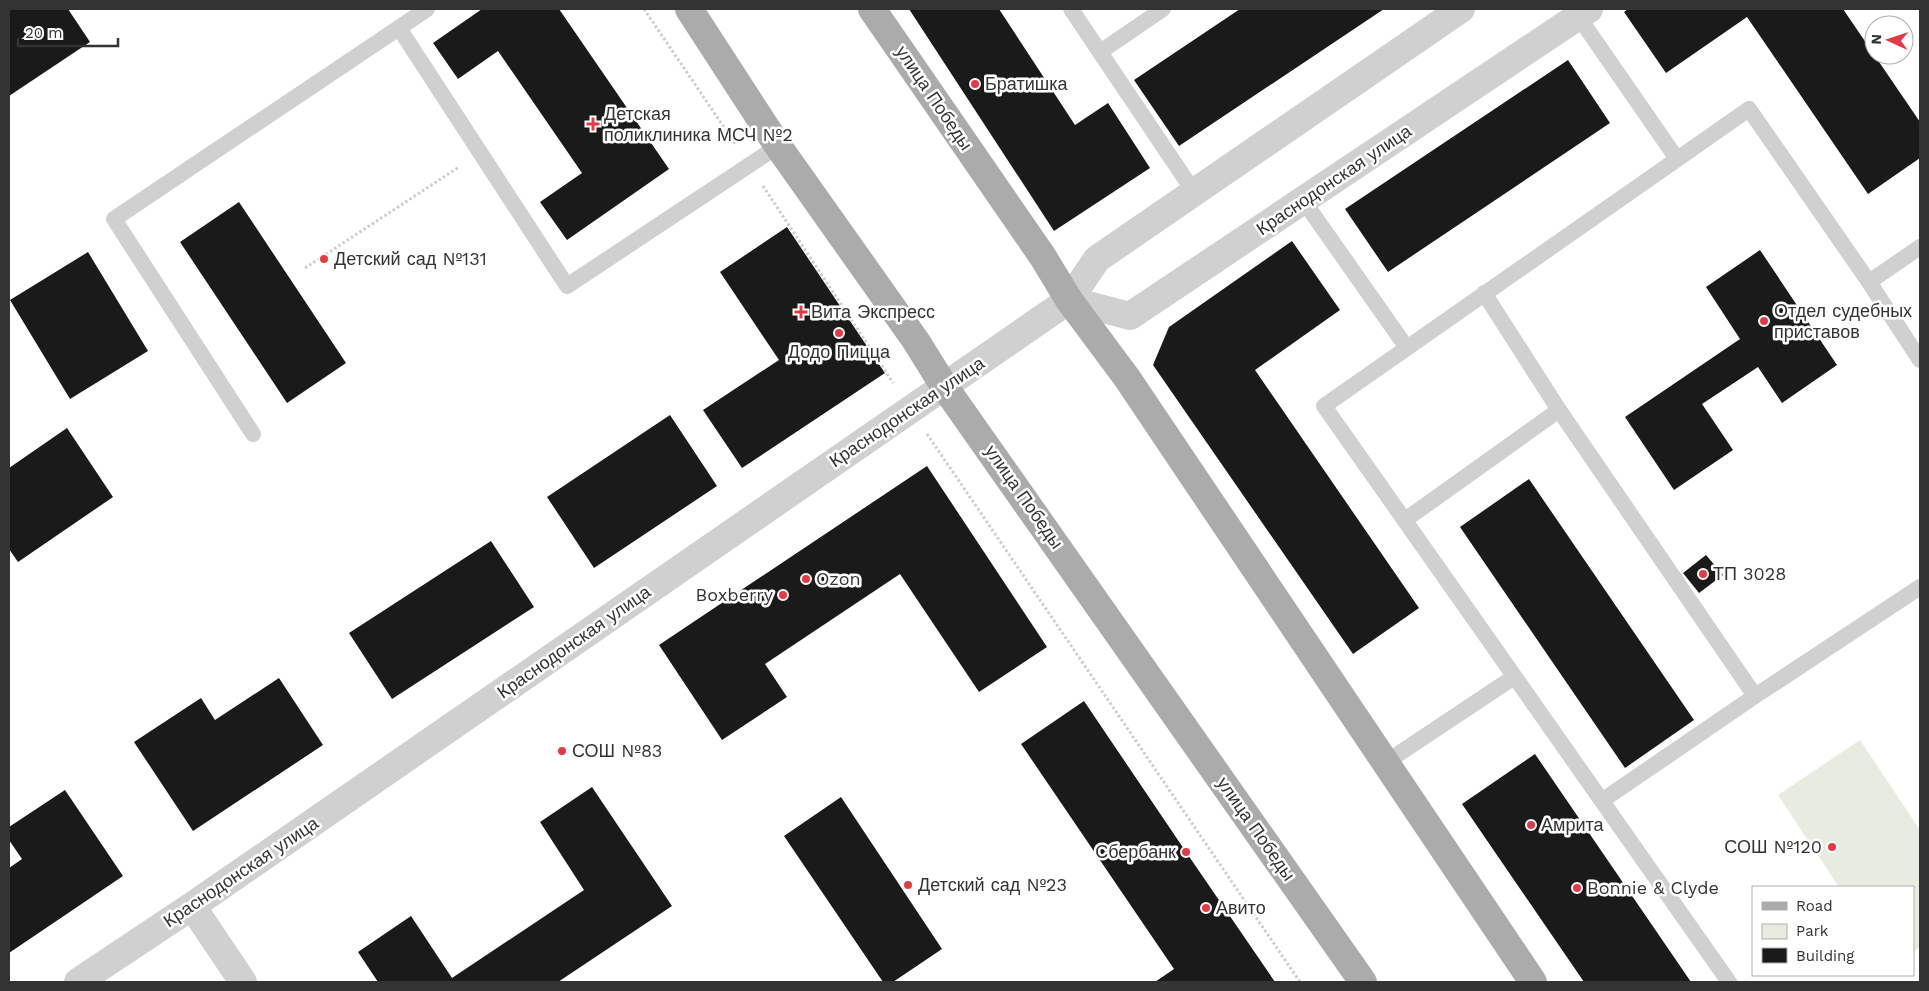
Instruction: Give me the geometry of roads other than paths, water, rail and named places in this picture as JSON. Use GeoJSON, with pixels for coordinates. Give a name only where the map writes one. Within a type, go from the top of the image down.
{"type":"FeatureCollection","features":[{"type":"Feature","properties":{"kind":"main road","name":"улица Победы"},"geometry":{"type":"LineString","coordinates":[[689,9],[778,146],[916,341],[944,386],[984,440],[1363,982]]}},
{"type":"Feature","properties":{"kind":"main road","name":"улица Победы"},"geometry":{"type":"LineString","coordinates":[[872,9],[1043,257],[1069,300],[1127,378],[1532,982]]}},
{"type":"Feature","properties":{"kind":"street","name":"Краснодонская улица"},"geometry":{"type":"LineString","coordinates":[[78,982],[192,906],[1069,300],[1097,259],[1461,9]]}},
{"type":"Feature","properties":{"kind":"street","name":"Краснодонская улица"},"geometry":{"type":"LineString","coordinates":[[1069,300],[1130,316],[1584,13]]}},
{"type":"Feature","properties":{"kind":"street"},"geometry":{"type":"LineString","coordinates":[[192,906],[243,982]]}},
{"type":"Feature","properties":{"kind":"lane"},"geometry":{"type":"LineString","coordinates":[[253,434],[114,219],[427,9]]}},
{"type":"Feature","properties":{"kind":"lane"},"geometry":{"type":"LineString","coordinates":[[1071,9],[1194,192]]}},
{"type":"Feature","properties":{"kind":"lane"},"geometry":{"type":"LineString","coordinates":[[1100,52],[1163,9]]}},
{"type":"Feature","properties":{"kind":"lane"},"geometry":{"type":"LineString","coordinates":[[1584,13],[1677,159]]}},
{"type":"Feature","properties":{"kind":"lane"},"geometry":{"type":"LineString","coordinates":[[399,28],[567,286],[778,146]]}},
{"type":"Feature","properties":{"kind":"lane"},"geometry":{"type":"LineString","coordinates":[[1729,982],[1603,800],[1514,677],[1324,406],[1749,109],[1869,282],[1920,360]]}},
{"type":"Feature","properties":{"kind":"lane"},"geometry":{"type":"LineString","coordinates":[[1303,200],[1407,348]]}},
{"type":"Feature","properties":{"kind":"lane"},"geometry":{"type":"LineString","coordinates":[[1869,282],[1920,247]]}},
{"type":"Feature","properties":{"kind":"lane"},"geometry":{"type":"LineString","coordinates":[[1484,293],[1559,410],[1755,696]]}},
{"type":"Feature","properties":{"kind":"lane"},"geometry":{"type":"LineString","coordinates":[[1404,520],[1559,410]]}},
{"type":"Feature","properties":{"kind":"lane"},"geometry":{"type":"LineString","coordinates":[[1603,800],[1755,696],[1920,587]]}},
{"type":"Feature","properties":{"kind":"lane"},"geometry":{"type":"LineString","coordinates":[[1385,763],[1514,677]]}},
{"type":"Feature","properties":{"kind":"place","name":"Братишка"},"geometry":{"type":"Point","coordinates":[975,84]}},
{"type":"Feature","properties":{"kind":"place","name":"Детская поликлиника МСЧ №2"},"geometry":{"type":"Point","coordinates":[593,124]}},
{"type":"Feature","properties":{"kind":"place","name":"Детский сад №131"},"geometry":{"type":"Point","coordinates":[324,259]}},
{"type":"Feature","properties":{"kind":"place","name":"Вита Экспресс"},"geometry":{"type":"Point","coordinates":[801,312]}},
{"type":"Feature","properties":{"kind":"place","name":"Отдел судебных приставов"},"geometry":{"type":"Point","coordinates":[1764,321]}},
{"type":"Feature","properties":{"kind":"place","name":"Додо Пицца"},"geometry":{"type":"Point","coordinates":[839,333]}},
{"type":"Feature","properties":{"kind":"place","name":"ТП 3028"},"geometry":{"type":"Point","coordinates":[1703,574]}},
{"type":"Feature","properties":{"kind":"place","name":"Ozon"},"geometry":{"type":"Point","coordinates":[806,579]}},
{"type":"Feature","properties":{"kind":"place","name":"Boxberry"},"geometry":{"type":"Point","coordinates":[783,595]}},
{"type":"Feature","properties":{"kind":"place","name":"СОШ №83"},"geometry":{"type":"Point","coordinates":[562,751]}},
{"type":"Feature","properties":{"kind":"place","name":"Амрита"},"geometry":{"type":"Point","coordinates":[1531,825]}},
{"type":"Feature","properties":{"kind":"place","name":"СОШ №120"},"geometry":{"type":"Point","coordinates":[1832,847]}},
{"type":"Feature","properties":{"kind":"place","name":"Сбербанк"},"geometry":{"type":"Point","coordinates":[1186,852]}},
{"type":"Feature","properties":{"kind":"place","name":"Детский сад №23"},"geometry":{"type":"Point","coordinates":[908,885]}},
{"type":"Feature","properties":{"kind":"place","name":"Bonnie & Clyde"},"geometry":{"type":"Point","coordinates":[1577,888]}},
{"type":"Feature","properties":{"kind":"place","name":"Авито"},"geometry":{"type":"Point","coordinates":[1206,908]}}]}
